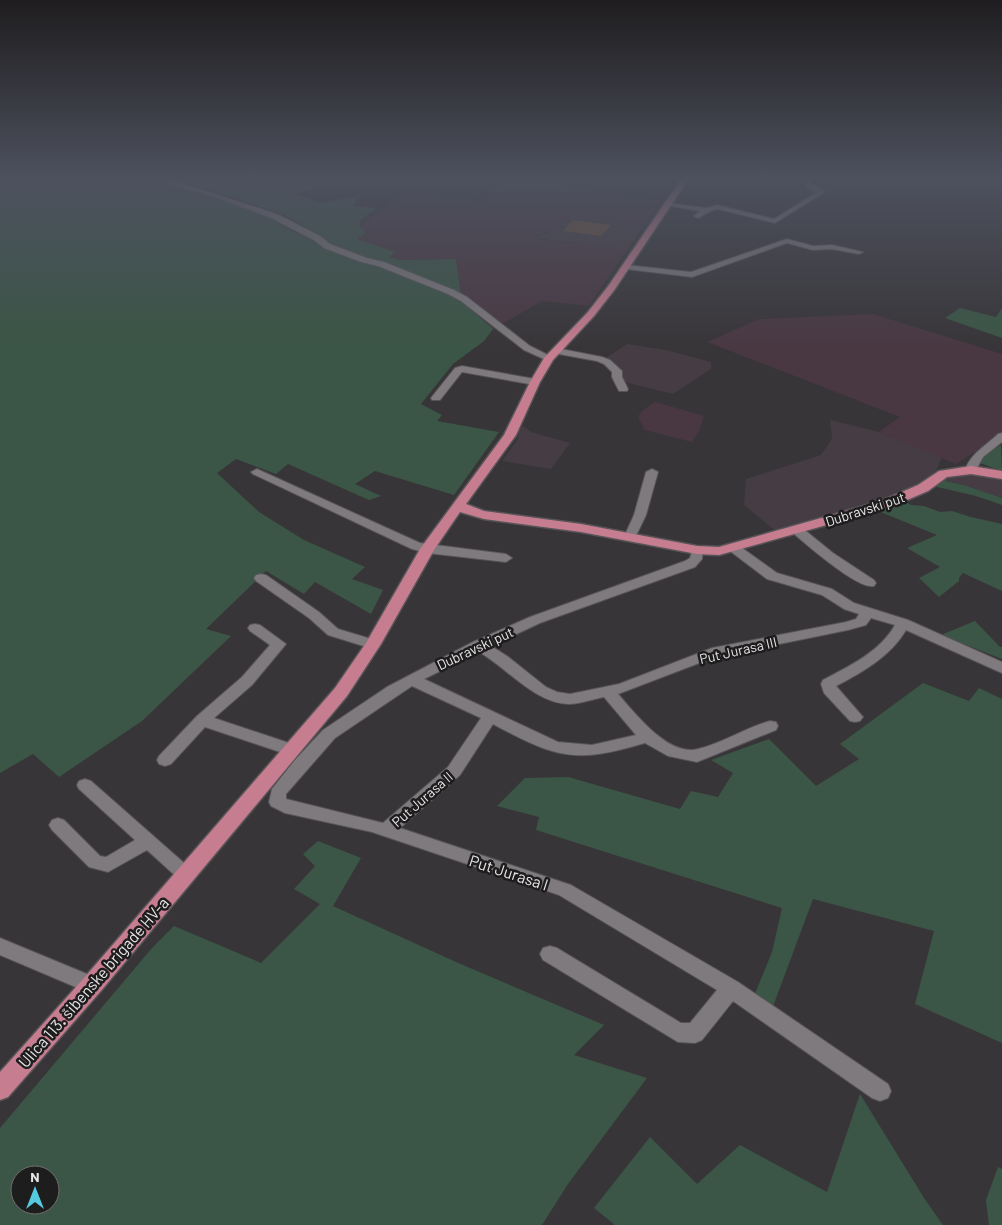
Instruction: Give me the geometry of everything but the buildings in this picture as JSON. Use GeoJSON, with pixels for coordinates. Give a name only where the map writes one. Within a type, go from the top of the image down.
{"type":"FeatureCollection","features":[{"type":"Feature","properties":{"kind":"main road","name":"Ulica 113. šibenske brigade HV-a"},"geometry":{"type":"LineString","coordinates":[[0,1089],[92,985],[341,692],[373,644],[427,549],[510,435],[534,382],[552,355],[591,314],[648,235]]}},
{"type":"Feature","properties":{"kind":"main road","name":"Dubravski put"},"geometry":{"type":"LineString","coordinates":[[460,503],[466,510],[480,514],[532,520],[696,550],[713,551],[734,548],[886,504],[923,488],[943,474],[971,470],[1002,475]]}},
{"type":"Feature","properties":{"kind":"main road","name":"Dubravski put"},"geometry":{"type":"LineString","coordinates":[[460,503],[506,511],[532,520]]}},
{"type":"Feature","properties":{"kind":"main road"},"geometry":{"type":"LineString","coordinates":[[442,528],[456,520],[480,514]]}},
{"type":"Feature","properties":{"kind":"street"},"geometry":{"type":"LineString","coordinates":[[311,235],[327,246],[364,260],[382,264],[452,292],[464,299],[527,348],[552,355],[607,362],[616,371],[623,389]]}},
{"type":"Feature","properties":{"kind":"street"},"geometry":{"type":"LineString","coordinates":[[626,267],[692,275],[787,241],[813,248],[832,247],[859,252]]}},
{"type":"Feature","properties":{"kind":"street"},"geometry":{"type":"LineString","coordinates":[[436,398],[458,370],[462,368],[534,382]]}},
{"type":"Feature","properties":{"kind":"street"},"geometry":{"type":"LineString","coordinates":[[971,470],[972,462],[980,453],[1002,436]]}},
{"type":"Feature","properties":{"kind":"street"},"geometry":{"type":"LineString","coordinates":[[257,472],[332,505],[401,541],[427,549],[506,558]]}},
{"type":"Feature","properties":{"kind":"street"},"geometry":{"type":"LineString","coordinates":[[630,537],[640,515],[652,472]]}},
{"type":"Feature","properties":{"kind":"street"},"geometry":{"type":"LineString","coordinates":[[797,530],[828,556],[869,583]]}},
{"type":"Feature","properties":{"kind":"street"},"geometry":{"type":"LineString","coordinates":[[734,548],[772,576],[827,592],[849,606],[903,623],[1002,668]]}},
{"type":"Feature","properties":{"kind":"street","name":"Dubravski put"},"geometry":{"type":"LineString","coordinates":[[278,793],[301,764],[329,734],[412,680],[478,645],[535,620],[690,564],[696,559],[696,550]]}},
{"type":"Feature","properties":{"kind":"street"},"geometry":{"type":"LineString","coordinates":[[261,578],[314,615],[333,632],[373,644]]}},
{"type":"Feature","properties":{"kind":"street","name":"Put Jurasa III"},"geometry":{"type":"LineString","coordinates":[[478,645],[502,659],[541,691],[554,697],[570,699],[622,688],[712,653],[848,626],[861,622],[867,612]]}},
{"type":"Feature","properties":{"kind":"street"},"geometry":{"type":"LineString","coordinates":[[855,717],[829,689],[828,684],[857,669],[900,633],[903,623]]}},
{"type":"Feature","properties":{"kind":"street"},"geometry":{"type":"LineString","coordinates":[[165,760],[202,720],[247,681],[278,644],[255,628]]}},
{"type":"Feature","properties":{"kind":"street"},"geometry":{"type":"LineString","coordinates":[[412,680],[490,716],[535,741],[556,748],[584,751],[616,746],[647,737]]}},
{"type":"Feature","properties":{"kind":"street"},"geometry":{"type":"LineString","coordinates":[[607,691],[647,737],[674,752],[697,756],[770,726]]}},
{"type":"Feature","properties":{"kind":"street","name":"Put Jurasa II"},"geometry":{"type":"LineString","coordinates":[[386,830],[454,771],[490,716]]}},
{"type":"Feature","properties":{"kind":"street"},"geometry":{"type":"LineString","coordinates":[[202,720],[292,750]]}},
{"type":"Feature","properties":{"kind":"street"},"geometry":{"type":"LineString","coordinates":[[85,785],[186,875]]}},
{"type":"Feature","properties":{"kind":"street","name":"Put Jurasa I"},"geometry":{"type":"LineString","coordinates":[[278,793],[277,802],[291,808],[386,830],[565,890],[731,988],[880,1091]]}},
{"type":"Feature","properties":{"kind":"street"},"geometry":{"type":"LineString","coordinates":[[58,825],[95,862],[108,865],[148,841]]}},
{"type":"Feature","properties":{"kind":"street"},"geometry":{"type":"LineString","coordinates":[[0,946],[92,985]]}},
{"type":"Feature","properties":{"kind":"street"},"geometry":{"type":"LineString","coordinates":[[550,954],[678,1032],[695,1033],[731,988]]}},
{"type":"Feature","properties":{"kind":"shaded area"},"geometry":{"type":"Polygon","coordinates":[[[362,235],[539,235],[537,236],[538,239],[627,250],[589,306],[542,301],[493,329],[462,302],[456,259],[401,260],[388,257],[394,252],[356,239],[362,235]]]}},
{"type":"Feature","properties":{"kind":"shaded area"},"geometry":{"type":"Polygon","coordinates":[[[542,235],[637,235],[627,250],[536,238],[542,235]]]}},
{"type":"Feature","properties":{"kind":"shaded area"},"geometry":{"type":"Polygon","coordinates":[[[873,314],[1002,354],[1002,431],[994,440],[956,464],[879,432],[900,417],[707,342],[760,319],[873,314]]]}},
{"type":"Feature","properties":{"kind":"shaded area"},"geometry":{"type":"Polygon","coordinates":[[[627,344],[666,350],[711,362],[711,369],[673,394],[620,381],[603,360],[627,344]]]}},
{"type":"Feature","properties":{"kind":"shaded area"},"geometry":{"type":"Polygon","coordinates":[[[655,402],[704,416],[700,429],[692,442],[645,430],[638,417],[642,411],[655,402]]]}},
{"type":"Feature","properties":{"kind":"shaded area"},"geometry":{"type":"Polygon","coordinates":[[[830,420],[879,432],[942,457],[935,473],[922,485],[887,501],[778,533],[744,505],[746,479],[821,455],[832,439],[830,420]]]}},
{"type":"Feature","properties":{"kind":"shaded area"},"geometry":{"type":"Polygon","coordinates":[[[523,426],[531,432],[570,443],[551,469],[502,461],[518,439],[519,430],[523,426]]]}},
{"type":"Feature","properties":{"kind":"shaded area"},"geometry":{"type":"Polygon","coordinates":[[[962,474],[1002,479],[1002,498],[942,480],[962,474]]]}},
{"type":"Feature","properties":{"kind":"green space"},"geometry":{"type":"Polygon","coordinates":[[[0,235],[363,235],[357,239],[395,252],[389,257],[401,260],[456,259],[462,302],[493,329],[484,341],[453,364],[421,404],[442,415],[437,421],[499,432],[454,495],[375,471],[355,484],[381,496],[369,500],[288,464],[276,474],[236,459],[217,473],[259,512],[304,540],[365,567],[352,579],[383,590],[371,614],[315,582],[304,594],[266,571],[206,629],[231,636],[142,721],[59,777],[33,754],[0,773],[0,235]]]}},
{"type":"Feature","properties":{"kind":"green space"},"geometry":{"type":"Polygon","coordinates":[[[960,308],[996,317],[1002,308],[1002,338],[945,318],[960,308]]]}},
{"type":"Feature","properties":{"kind":"green space"},"geometry":{"type":"Polygon","coordinates":[[[1001,445],[1002,471],[980,463],[979,460],[985,454],[1001,445]]]}},
{"type":"Feature","properties":{"kind":"green space"},"geometry":{"type":"Polygon","coordinates":[[[942,480],[1002,498],[1002,505],[976,496],[933,486],[942,480]]]}},
{"type":"Feature","properties":{"kind":"green space"},"geometry":{"type":"Polygon","coordinates":[[[905,501],[911,505],[924,506],[940,512],[952,511],[1002,524],[1002,591],[963,573],[959,581],[939,597],[919,578],[940,567],[907,548],[937,535],[878,511],[905,501]]]}},
{"type":"Feature","properties":{"kind":"green space"},"geometry":{"type":"Polygon","coordinates":[[[975,621],[1002,647],[1002,659],[941,635],[975,621]]]}},
{"type":"Feature","properties":{"kind":"green space"},"geometry":{"type":"Polygon","coordinates":[[[923,683],[969,701],[979,688],[1002,699],[1002,1043],[915,1004],[934,931],[813,899],[772,1009],[754,996],[772,952],[782,908],[536,830],[539,817],[497,806],[525,778],[568,777],[680,809],[691,791],[718,797],[733,773],[711,760],[769,739],[816,786],[859,759],[840,744],[923,683]]]}},
{"type":"Feature","properties":{"kind":"green space"},"geometry":{"type":"Polygon","coordinates":[[[318,841],[361,858],[333,906],[456,962],[604,1025],[574,1055],[647,1078],[568,1184],[542,1225],[0,1225],[0,1128],[152,948],[174,926],[261,963],[320,904],[294,889],[315,866],[303,854],[318,841]]]}},
{"type":"Feature","properties":{"kind":"green space"},"geometry":{"type":"Polygon","coordinates":[[[860,1094],[924,1198],[943,1225],[615,1225],[594,1208],[650,1137],[697,1184],[740,1145],[827,1192],[860,1094]]]}},
{"type":"Feature","properties":{"kind":"green space"},"geometry":{"type":"Polygon","coordinates":[[[998,1167],[1002,1169],[1002,1225],[989,1225],[986,1200],[998,1167]]]}}]}
